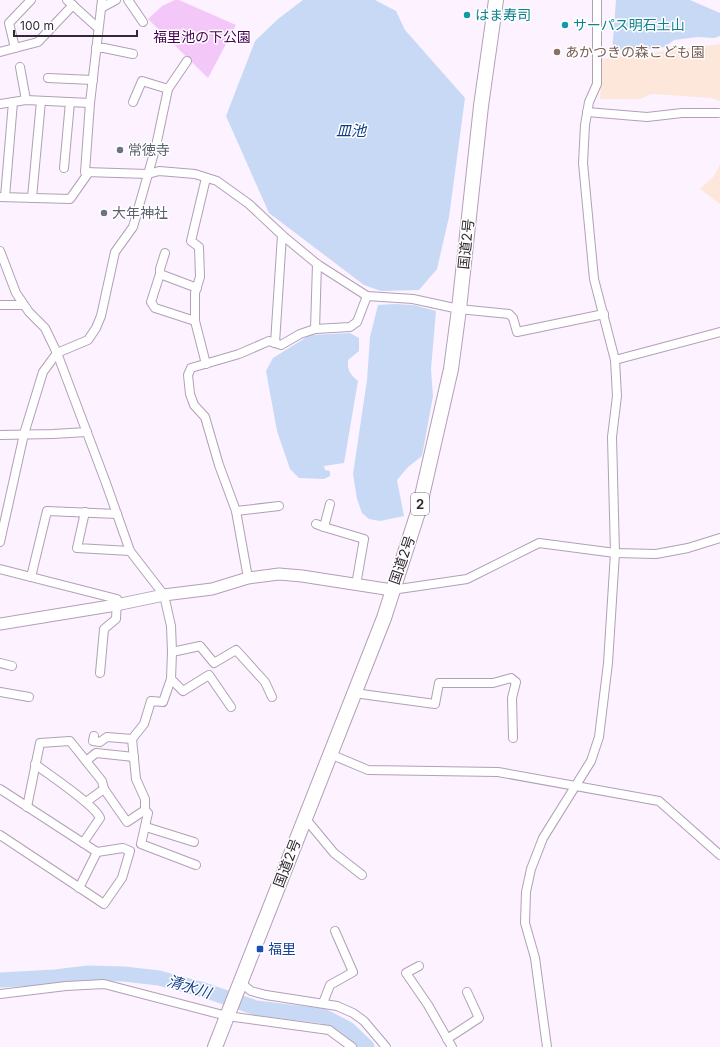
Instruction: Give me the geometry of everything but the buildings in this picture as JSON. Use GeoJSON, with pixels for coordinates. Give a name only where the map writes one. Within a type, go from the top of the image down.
{"type":"FeatureCollection","features":[{"type":"Feature","properties":{"kind":"highway","name":"国道2号"},"geometry":{"type":"LineString","coordinates":[[215,1047],[384,618],[419,509],[451,369],[481,106],[496,0]]}},
{"type":"Feature","properties":{"kind":"street"},"geometry":{"type":"LineString","coordinates":[[15,48],[9,23],[30,0]]}},
{"type":"Feature","properties":{"kind":"street"},"geometry":{"type":"LineString","coordinates":[[116,0],[101,4],[90,103],[85,172],[148,174],[159,171],[195,174],[217,181],[249,204],[282,235],[317,264],[367,296],[413,298],[459,309],[508,314],[513,318],[517,332],[604,314]]}},
{"type":"Feature","properties":{"kind":"street"},"geometry":{"type":"LineString","coordinates":[[128,0],[143,22]]}},
{"type":"Feature","properties":{"kind":"street"},"geometry":{"type":"LineString","coordinates":[[547,1047],[535,958],[525,923],[526,892],[531,869],[543,838],[591,761],[598,737],[608,663],[616,553],[612,437],[617,396],[614,360],[594,278],[583,163],[587,112],[596,84],[597,0]]}},
{"type":"Feature","properties":{"kind":"street"},"geometry":{"type":"LineString","coordinates":[[0,52],[38,42],[70,2],[98,28]]}},
{"type":"Feature","properties":{"kind":"street"},"geometry":{"type":"LineString","coordinates":[[96,48],[104,48],[133,54]]}},
{"type":"Feature","properties":{"kind":"street"},"geometry":{"type":"LineString","coordinates":[[0,542],[24,434],[43,372],[57,353],[88,340],[96,328],[101,316],[115,252],[133,227],[156,146],[168,89],[187,61]]}},
{"type":"Feature","properties":{"kind":"street"},"geometry":{"type":"LineString","coordinates":[[20,67],[26,100]]}},
{"type":"Feature","properties":{"kind":"street"},"geometry":{"type":"LineString","coordinates":[[48,78],[93,80]]}},
{"type":"Feature","properties":{"kind":"street"},"geometry":{"type":"LineString","coordinates":[[134,102],[142,80],[168,89]]}},
{"type":"Feature","properties":{"kind":"street"},"geometry":{"type":"LineString","coordinates":[[0,104],[26,100],[90,103]]}},
{"type":"Feature","properties":{"kind":"street"},"geometry":{"type":"LineString","coordinates":[[32,198],[40,101]]}},
{"type":"Feature","properties":{"kind":"street"},"geometry":{"type":"LineString","coordinates":[[13,102],[2,197],[70,199],[89,172]]}},
{"type":"Feature","properties":{"kind":"street"},"geometry":{"type":"LineString","coordinates":[[64,168],[70,102]]}},
{"type":"Feature","properties":{"kind":"street"},"geometry":{"type":"LineString","coordinates":[[587,112],[647,117],[682,113],[718,113]]}},
{"type":"Feature","properties":{"kind":"street"},"geometry":{"type":"LineString","coordinates":[[206,178],[191,242],[200,247],[200,277],[195,293],[195,321],[206,364]]}},
{"type":"Feature","properties":{"kind":"street"},"geometry":{"type":"LineString","coordinates":[[275,343],[282,235]]}},
{"type":"Feature","properties":{"kind":"street"},"geometry":{"type":"LineString","coordinates":[[0,251],[16,293],[23,305],[45,328],[57,353],[130,551],[164,595],[171,626],[172,652],[171,679],[163,702],[151,701],[144,724],[132,739],[136,779],[145,799],[145,810],[148,812],[146,827],[141,844],[130,851],[122,878],[104,904],[0,835]]}},
{"type":"Feature","properties":{"kind":"street"},"geometry":{"type":"LineString","coordinates":[[165,252],[152,302],[155,308],[195,321]]}},
{"type":"Feature","properties":{"kind":"street"},"geometry":{"type":"LineString","coordinates":[[315,329],[317,264]]}},
{"type":"Feature","properties":{"kind":"street"},"geometry":{"type":"LineString","coordinates":[[160,274],[197,288]]}},
{"type":"Feature","properties":{"kind":"street"},"geometry":{"type":"LineString","coordinates":[[248,578],[236,511],[219,465],[205,417],[194,405],[190,394],[188,375],[191,368],[239,354],[269,341],[281,345],[300,334],[315,329],[350,327],[357,322],[367,296]]}},
{"type":"Feature","properties":{"kind":"street"},"geometry":{"type":"LineString","coordinates":[[0,305],[23,305]]}},
{"type":"Feature","properties":{"kind":"street"},"geometry":{"type":"LineString","coordinates":[[614,360],[720,332]]}},
{"type":"Feature","properties":{"kind":"street"},"geometry":{"type":"LineString","coordinates":[[0,435],[87,432]]}},
{"type":"Feature","properties":{"kind":"street"},"geometry":{"type":"LineString","coordinates":[[324,526],[330,504]]}},
{"type":"Feature","properties":{"kind":"street"},"geometry":{"type":"LineString","coordinates":[[236,511],[279,506]]}},
{"type":"Feature","properties":{"kind":"street"},"geometry":{"type":"LineString","coordinates":[[31,577],[47,511],[117,514]]}},
{"type":"Feature","properties":{"kind":"street"},"geometry":{"type":"LineString","coordinates":[[85,512],[77,548],[130,551]]}},
{"type":"Feature","properties":{"kind":"street"},"geometry":{"type":"LineString","coordinates":[[316,524],[364,540],[356,585]]}},
{"type":"Feature","properties":{"kind":"street"},"geometry":{"type":"LineString","coordinates":[[0,624],[116,605],[164,595],[212,589],[248,578],[279,574],[302,576],[392,590],[467,579],[539,543],[616,553],[656,554],[688,548],[720,538]]}},
{"type":"Feature","properties":{"kind":"street"},"geometry":{"type":"LineString","coordinates":[[0,569],[117,599],[116,619],[104,629],[100,673]]}},
{"type":"Feature","properties":{"kind":"street"},"geometry":{"type":"LineString","coordinates":[[172,652],[200,646],[214,663],[236,650],[265,682],[272,697]]}},
{"type":"Feature","properties":{"kind":"street"},"geometry":{"type":"LineString","coordinates":[[0,663],[12,666]]}},
{"type":"Feature","properties":{"kind":"street"},"geometry":{"type":"LineString","coordinates":[[171,679],[183,691],[209,675],[231,707]]}},
{"type":"Feature","properties":{"kind":"street"},"geometry":{"type":"LineString","coordinates":[[354,693],[435,704],[439,683],[493,683],[511,678],[516,682],[512,698],[513,738]]}},
{"type":"Feature","properties":{"kind":"street"},"geometry":{"type":"LineString","coordinates":[[0,692],[29,697]]}},
{"type":"Feature","properties":{"kind":"street"},"geometry":{"type":"LineString","coordinates":[[94,736],[93,741],[100,742],[107,737],[132,739]]}},
{"type":"Feature","properties":{"kind":"street"},"geometry":{"type":"LineString","coordinates":[[27,806],[40,743],[70,741],[102,781],[104,789],[127,822],[145,810]]}},
{"type":"Feature","properties":{"kind":"street"},"geometry":{"type":"LineString","coordinates":[[86,761],[96,753],[134,757]]}},
{"type":"Feature","properties":{"kind":"street"},"geometry":{"type":"LineString","coordinates":[[330,754],[368,770],[498,772],[659,801],[720,856]]}},
{"type":"Feature","properties":{"kind":"street"},"geometry":{"type":"LineString","coordinates":[[35,764],[86,802],[98,814],[100,818],[83,843]]}},
{"type":"Feature","properties":{"kind":"street"},"geometry":{"type":"LineString","coordinates":[[0,789],[97,852],[123,848],[130,851]]}},
{"type":"Feature","properties":{"kind":"street"},"geometry":{"type":"LineString","coordinates":[[86,802],[104,789]]}},
{"type":"Feature","properties":{"kind":"street"},"geometry":{"type":"LineString","coordinates":[[305,818],[334,853],[362,875]]}},
{"type":"Feature","properties":{"kind":"street"},"geometry":{"type":"LineString","coordinates":[[146,827],[194,842]]}},
{"type":"Feature","properties":{"kind":"street"},"geometry":{"type":"LineString","coordinates":[[141,844],[196,865]]}},
{"type":"Feature","properties":{"kind":"street"},"geometry":{"type":"LineString","coordinates":[[79,888],[97,852]]}},
{"type":"Feature","properties":{"kind":"street"},"geometry":{"type":"LineString","coordinates":[[323,1003],[330,985],[353,972],[335,931]]}},
{"type":"Feature","properties":{"kind":"street"},"geometry":{"type":"LineString","coordinates":[[419,966],[406,973],[428,1005],[452,1047]]}},
{"type":"Feature","properties":{"kind":"street"},"geometry":{"type":"LineString","coordinates":[[240,982],[251,992],[338,1006],[353,1013],[364,1021],[386,1047]]}},
{"type":"Feature","properties":{"kind":"street"},"geometry":{"type":"LineString","coordinates":[[0,994],[66,986],[104,984],[227,1016],[329,1030],[352,1047]]}},
{"type":"Feature","properties":{"kind":"street"},"geometry":{"type":"LineString","coordinates":[[447,1039],[479,1018],[467,992]]}},
{"type":"Feature","properties":{"kind":"shaded area"},"geometry":{"type":"Polygon","coordinates":[[[720,44],[720,101],[711,98],[654,94],[648,95],[641,99],[600,99],[602,59],[720,44]]]}},
{"type":"Feature","properties":{"kind":"shaded area"},"geometry":{"type":"Polygon","coordinates":[[[720,164],[720,204],[700,189],[714,176],[720,164]]]}},
{"type":"Feature","properties":{"kind":"green space","name":"福里池の下公園"},"geometry":{"type":"Polygon","coordinates":[[[175,0],[179,0],[236,25],[208,78],[148,19],[162,6],[175,0]]]}},
{"type":"Feature","properties":{"kind":"water","name":"皿池"},"geometry":{"type":"Polygon","coordinates":[[[303,0],[375,0],[396,11],[405,30],[465,98],[449,217],[437,269],[419,290],[381,291],[364,285],[269,213],[226,116],[255,41],[278,19],[303,0]]]}},
{"type":"Feature","properties":{"kind":"water"},"geometry":{"type":"Polygon","coordinates":[[[616,0],[690,0],[720,13],[720,36],[714,38],[698,37],[674,40],[665,47],[612,53],[616,0]]]}},
{"type":"Feature","properties":{"kind":"water"},"geometry":{"type":"Polygon","coordinates":[[[378,305],[414,305],[436,311],[431,369],[433,396],[422,456],[408,467],[397,480],[404,516],[380,521],[369,519],[362,513],[357,499],[353,474],[367,380],[370,337],[378,305]]]}},
{"type":"Feature","properties":{"kind":"water"},"geometry":{"type":"Polygon","coordinates":[[[350,333],[359,338],[359,351],[348,360],[350,372],[358,381],[344,463],[324,466],[325,470],[330,471],[330,476],[324,479],[299,478],[290,469],[277,431],[266,371],[273,358],[310,335],[350,333]]]}},
{"type":"Feature","properties":{"kind":"waterway","name":"清水川"},"geometry":{"type":"LineString","coordinates":[[0,980],[55,977],[88,973],[124,974],[159,978],[204,990],[256,1008],[323,1016],[348,1029],[367,1047]]}},
{"type":"Feature","properties":{"kind":"place","name":"はま寿司"},"geometry":{"type":"Point","coordinates":[467,15]}},
{"type":"Feature","properties":{"kind":"place","name":"サーパス明石土山"},"geometry":{"type":"Point","coordinates":[565,25]}},
{"type":"Feature","properties":{"kind":"place","name":"あかつきの森こども園"},"geometry":{"type":"Point","coordinates":[557,52]}},
{"type":"Feature","properties":{"kind":"place","name":"常徳寺"},"geometry":{"type":"Point","coordinates":[120,150]}},
{"type":"Feature","properties":{"kind":"place","name":"大年神社"},"geometry":{"type":"Point","coordinates":[104,213]}},
{"type":"Feature","properties":{"kind":"place","name":"福里"},"geometry":{"type":"Point","coordinates":[260,949]}}]}
